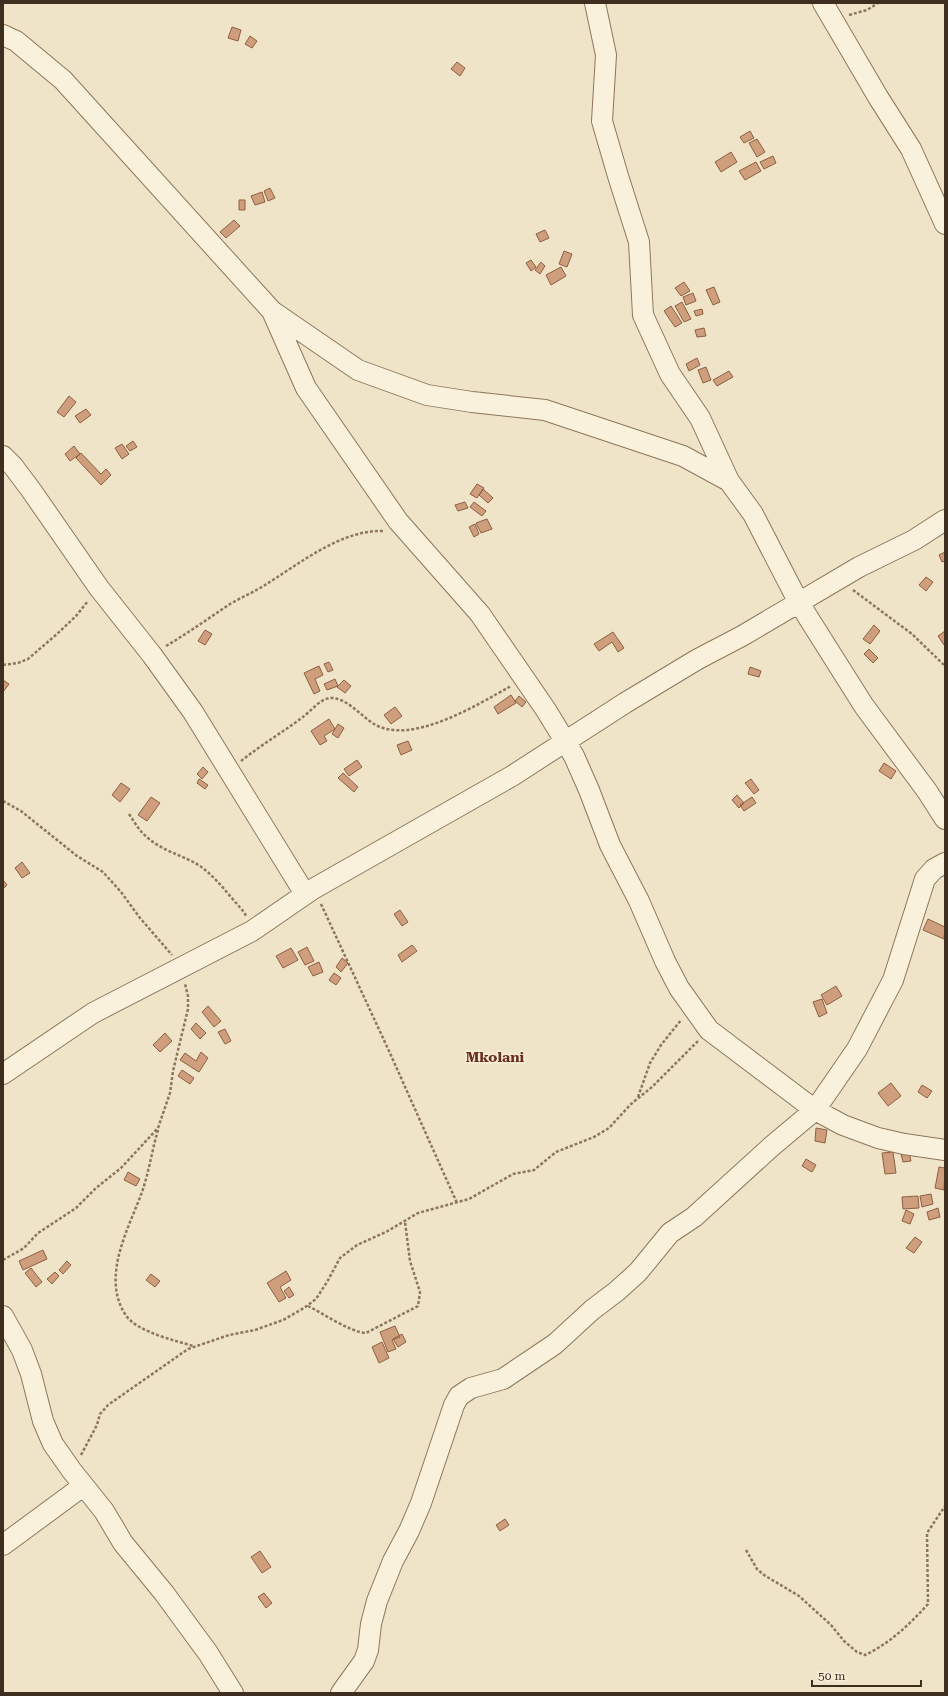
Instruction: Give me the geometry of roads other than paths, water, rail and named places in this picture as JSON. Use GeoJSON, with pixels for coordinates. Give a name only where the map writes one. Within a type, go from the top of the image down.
{"type":"FeatureCollection","features":[{"type":"Feature","properties":{"kind":"street"},"geometry":{"type":"LineString","coordinates":[[595,3],[606,55],[602,121],[639,242],[643,315],[670,374],[700,418],[728,482],[753,514],[799,603],[864,706],[927,791],[945,819]]}},
{"type":"Feature","properties":{"kind":"street"},"geometry":{"type":"LineString","coordinates":[[823,3],[878,97],[911,149],[945,224]]}},
{"type":"Feature","properties":{"kind":"street"},"geometry":{"type":"LineString","coordinates":[[3,34],[16,41],[63,80],[272,311],[358,370],[427,395],[472,402],[544,410],[683,456],[728,482]]}},
{"type":"Feature","properties":{"kind":"street"},"geometry":{"type":"LineString","coordinates":[[272,311],[306,388],[398,521],[480,614],[523,679],[546,710],[574,756],[610,845],[639,901],[665,961],[691,1006],[709,1030],[816,1110],[843,1125],[878,1138],[904,1144],[945,1150]]}},
{"type":"Feature","properties":{"kind":"street"},"geometry":{"type":"LineString","coordinates":[[3,456],[13,466],[31,490],[99,588],[152,655],[193,712],[309,892]]}},
{"type":"Feature","properties":{"kind":"street"},"geometry":{"type":"LineString","coordinates":[[3,1074],[93,1013],[179,970],[252,931],[309,892],[512,776],[698,658],[742,636],[837,579],[914,540],[945,520]]}},
{"type":"Feature","properties":{"kind":"street"},"geometry":{"type":"LineString","coordinates":[[341,1693],[364,1661],[368,1650],[371,1624],[377,1601],[393,1561],[409,1531],[421,1503],[454,1405],[460,1396],[471,1388],[503,1379],[555,1344],[592,1310],[617,1291],[638,1272],[670,1233],[694,1217],[766,1151],[816,1110],[857,1049],[893,980],[925,879],[934,869],[945,863]]}},
{"type":"Feature","properties":{"kind":"street"},"geometry":{"type":"LineString","coordinates":[[3,1316],[22,1350],[32,1374],[47,1433],[77,1479],[104,1511],[123,1543],[208,1652],[233,1693]]}},
{"type":"Feature","properties":{"kind":"street"},"geometry":{"type":"LineString","coordinates":[[3,1544],[77,1479]]}},
{"type":"Feature","properties":{"kind":"district","name":"Mkolani"},"geometry":{"type":"Point","coordinates":[495,1057]}}]}
